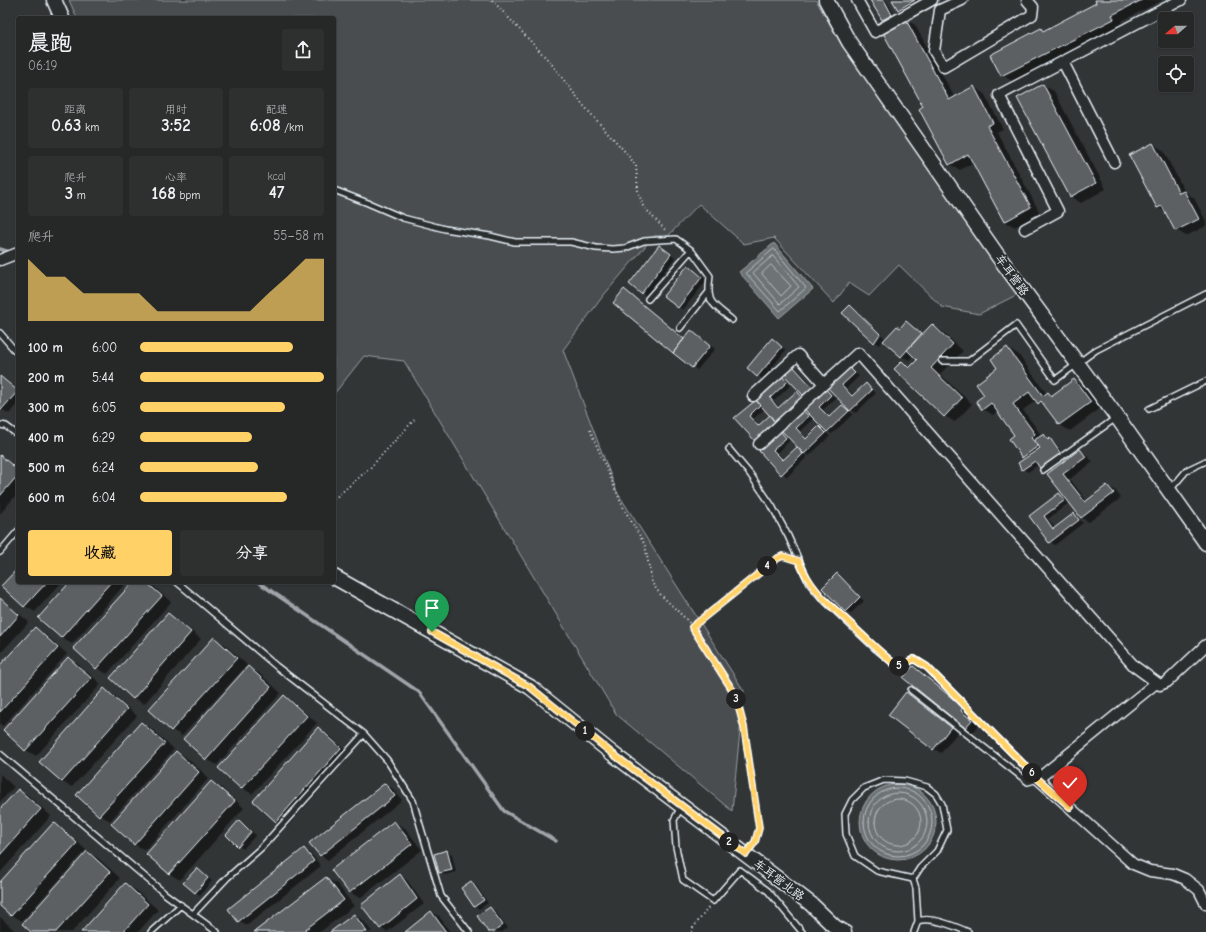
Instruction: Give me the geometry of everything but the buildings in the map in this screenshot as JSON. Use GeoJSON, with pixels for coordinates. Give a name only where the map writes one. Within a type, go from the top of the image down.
{"type":"FeatureCollection","features":[{"type":"Feature","properties":{"kind":"street"},"geometry":{"type":"LineString","coordinates":[[54,0],[61,16]]}},
{"type":"Feature","properties":{"kind":"street","name":"车耳营路"},"geometry":{"type":"LineString","coordinates":[[826,0],[849,42],[998,256],[1117,418],[1206,543]]}},
{"type":"Feature","properties":{"kind":"street"},"geometry":{"type":"LineString","coordinates":[[857,0],[875,32],[932,0]]}},
{"type":"Feature","properties":{"kind":"street"},"geometry":{"type":"LineString","coordinates":[[962,0],[940,10],[934,51],[944,67],[1032,15],[1034,7],[1028,0]]}},
{"type":"Feature","properties":{"kind":"street"},"geometry":{"type":"LineString","coordinates":[[1025,229],[1058,211],[999,95],[1180,0]]}},
{"type":"Feature","properties":{"kind":"street"},"geometry":{"type":"LineString","coordinates":[[1062,62],[1114,162]]}},
{"type":"Feature","properties":{"kind":"street"},"geometry":{"type":"LineString","coordinates":[[0,260],[16,254]]}},
{"type":"Feature","properties":{"kind":"street"},"geometry":{"type":"LineString","coordinates":[[759,444],[858,353],[1134,666],[1160,685],[1167,682],[1206,645]]}},
{"type":"Feature","properties":{"kind":"street"},"geometry":{"type":"LineString","coordinates":[[753,396],[798,355],[824,384]]}},
{"type":"Feature","properties":{"kind":"street","name":"车耳营北路"},"geometry":{"type":"LineString","coordinates":[[336,578],[530,687],[681,806],[811,904],[834,927],[844,932]]}},
{"type":"Feature","properties":{"kind":"street"},"geometry":{"type":"LineString","coordinates":[[1156,683],[1038,779],[1133,864],[1150,871],[1173,874],[1184,879],[1199,890],[1206,904]]}},
{"type":"Feature","properties":{"kind":"lane"},"geometry":{"type":"LineString","coordinates":[[336,191],[403,218],[446,229],[490,236],[515,242],[571,242],[596,248],[614,249],[625,248],[644,241],[676,240],[691,250],[710,276],[708,293],[711,302],[732,320]]}},
{"type":"Feature","properties":{"kind":"lane"},"geometry":{"type":"LineString","coordinates":[[648,299],[691,250]]}},
{"type":"Feature","properties":{"kind":"lane"},"geometry":{"type":"LineString","coordinates":[[680,328],[708,293]]}},
{"type":"Feature","properties":{"kind":"lane"},"geometry":{"type":"LineString","coordinates":[[942,361],[969,361],[1016,325],[1055,380],[1096,350],[1206,294]]}},
{"type":"Feature","properties":{"kind":"lane"},"geometry":{"type":"LineString","coordinates":[[0,333],[16,352]]}},
{"type":"Feature","properties":{"kind":"lane"},"geometry":{"type":"LineString","coordinates":[[1149,409],[1206,381]]}},
{"type":"Feature","properties":{"kind":"lane"},"geometry":{"type":"LineString","coordinates":[[1043,470],[1117,418]]}},
{"type":"Feature","properties":{"kind":"lane"},"geometry":{"type":"LineString","coordinates":[[0,425],[6,426],[16,434]]}},
{"type":"Feature","properties":{"kind":"lane"},"geometry":{"type":"LineString","coordinates":[[729,449],[750,474],[772,506],[788,536],[809,583],[820,596],[876,649],[897,666],[903,665],[914,659],[927,667],[1038,779],[1028,782],[912,690]]}},
{"type":"Feature","properties":{"kind":"lane"},"geometry":{"type":"LineString","coordinates":[[1169,491],[1187,470],[1206,461]]}},
{"type":"Feature","properties":{"kind":"lane"},"geometry":{"type":"LineString","coordinates":[[0,552],[16,533]]}},
{"type":"Feature","properties":{"kind":"lane"},"geometry":{"type":"LineString","coordinates":[[179,584],[276,666],[364,734],[387,760],[413,801],[441,896],[469,932]]}},
{"type":"Feature","properties":{"kind":"lane"},"geometry":{"type":"LineString","coordinates":[[193,914],[226,878],[261,848],[364,734]]}},
{"type":"Feature","properties":{"kind":"lane"},"geometry":{"type":"LineString","coordinates":[[0,754],[164,893],[217,932]]}},
{"type":"Feature","properties":{"kind":"lane"},"geometry":{"type":"LineString","coordinates":[[884,780],[905,781],[927,787],[936,794],[942,804],[947,830],[937,851],[920,868],[913,879],[876,871],[855,856],[846,834],[845,814],[852,800],[864,788],[884,780]]}},
{"type":"Feature","properties":{"kind":"lane"},"geometry":{"type":"LineString","coordinates":[[681,806],[674,820],[676,847],[683,880],[713,901],[740,870],[768,892],[802,932]]}},
{"type":"Feature","properties":{"kind":"lane"},"geometry":{"type":"LineString","coordinates":[[913,879],[916,888],[918,921],[914,932]]}},
{"type":"Feature","properties":{"kind":"lane"},"geometry":{"type":"LineString","coordinates":[[151,932],[181,905]]}},
{"type":"Feature","properties":{"kind":"lane"},"geometry":{"type":"LineString","coordinates":[[918,921],[924,918],[957,927],[968,932]]}},
{"type":"Feature","properties":{"kind":"path"},"geometry":{"type":"LineString","coordinates":[[492,0],[550,62],[583,105],[636,166],[638,191],[643,206],[656,223],[676,240]]}},
{"type":"Feature","properties":{"kind":"path"},"geometry":{"type":"LineString","coordinates":[[336,497],[370,468],[414,420]]}},
{"type":"Feature","properties":{"kind":"path"},"geometry":{"type":"LineString","coordinates":[[590,430],[622,507],[645,545],[652,583],[692,627],[735,694],[744,727],[759,828],[755,842],[746,854]]}},
{"type":"Feature","properties":{"kind":"path"},"geometry":{"type":"LineString","coordinates":[[692,627],[778,558],[783,556],[799,561]]}},
{"type":"Feature","properties":{"kind":"path"},"geometry":{"type":"LineString","coordinates":[[692,932],[692,928],[713,901]]}},
{"type":"Feature","properties":{"kind":"shaded area"},"geometry":{"type":"Polygon","coordinates":[[[69,0],[816,0],[842,45],[1018,294],[979,314],[942,307],[899,265],[869,296],[849,283],[834,303],[774,238],[744,244],[699,204],[668,236],[654,236],[603,296],[563,350],[617,492],[744,691],[732,811],[616,714],[404,361],[364,356],[336,391],[336,16],[76,16],[69,0]]]}},
{"type":"Feature","properties":{"kind":"water"},"geometry":{"type":"Polygon","coordinates":[[[774,243],[813,289],[779,318],[739,272],[774,243]]]}},
{"type":"Feature","properties":{"kind":"water"},"geometry":{"type":"Polygon","coordinates":[[[898,784],[913,787],[925,795],[933,807],[936,822],[933,837],[925,849],[913,857],[898,860],[883,857],[871,849],[863,837],[860,822],[863,807],[871,795],[883,787],[898,784]]]}},
{"type":"Feature","properties":{"kind":"waterway"},"geometry":{"type":"LineString","coordinates":[[0,249],[13,253]]}},
{"type":"Feature","properties":{"kind":"waterway"},"geometry":{"type":"LineString","coordinates":[[261,584],[419,692],[504,811],[556,841]]}},
{"type":"Feature","properties":{"kind":"route"},"geometry":{"type":"LineString","coordinates":[[432,632],[530,687],[613,754],[746,854],[755,842],[759,828],[757,805],[744,727],[735,694],[692,627],[778,558],[783,556],[799,561],[809,583],[820,596],[859,631],[876,649],[897,666],[903,665],[914,659],[927,667],[1038,779],[1070,807]]}}]}
